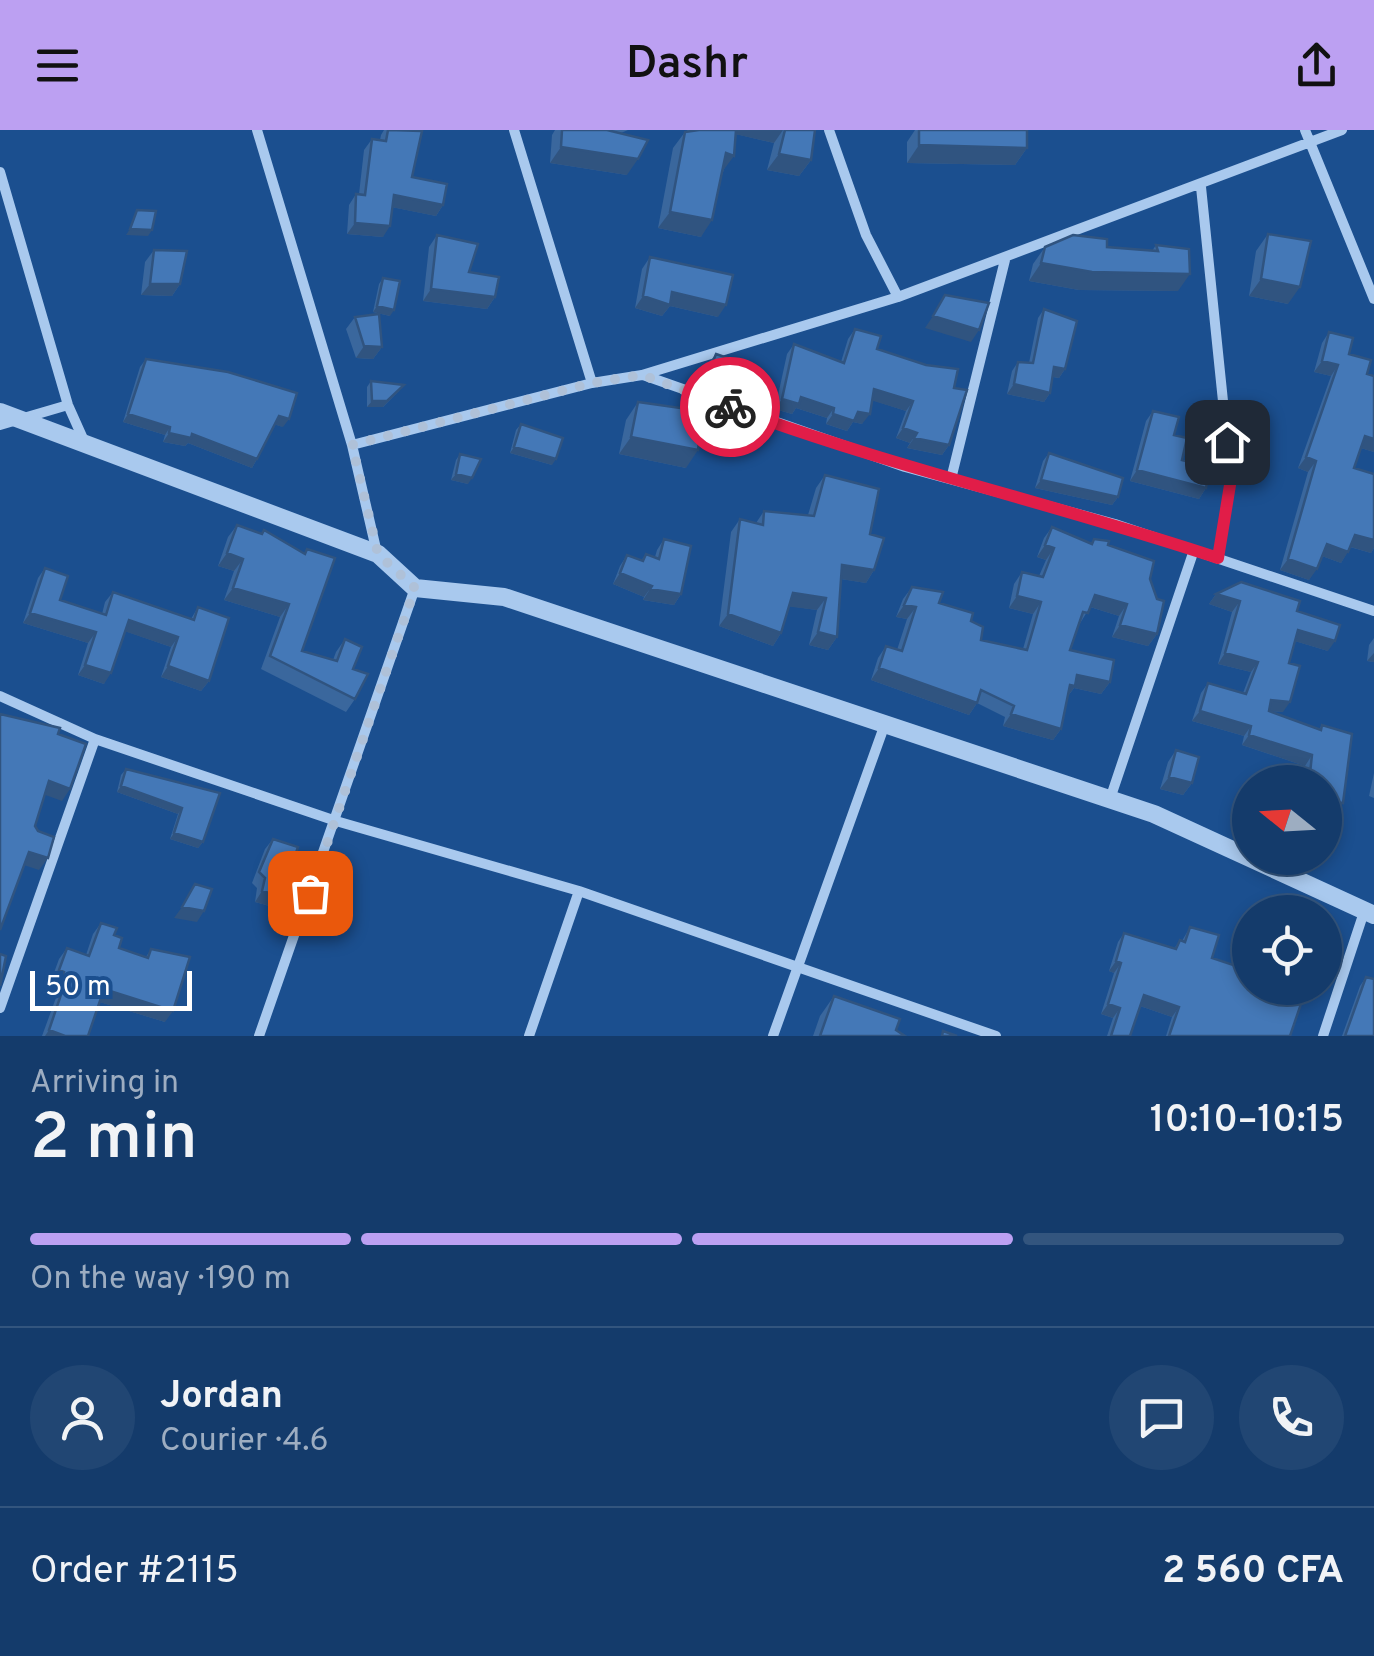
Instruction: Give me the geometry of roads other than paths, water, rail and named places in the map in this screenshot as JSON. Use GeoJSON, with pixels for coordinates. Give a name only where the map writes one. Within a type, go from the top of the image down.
{"type":"FeatureCollection","features":[{"type":"Feature","properties":{"kind":"street"},"geometry":{"type":"LineString","coordinates":[[257,130],[352,445],[378,554]]}},
{"type":"Feature","properties":{"kind":"street"},"geometry":{"type":"LineString","coordinates":[[514,130],[592,383]]}},
{"type":"Feature","properties":{"kind":"street"},"geometry":{"type":"LineString","coordinates":[[829,130],[866,235],[898,298]]}},
{"type":"Feature","properties":{"kind":"street"},"geometry":{"type":"LineString","coordinates":[[1305,130],[1374,299]]}},
{"type":"Feature","properties":{"kind":"street"},"geometry":{"type":"LineString","coordinates":[[352,445],[592,383],[642,375],[898,298],[1201,187],[1342,130]]}},
{"type":"Feature","properties":{"kind":"street"},"geometry":{"type":"LineString","coordinates":[[0,172],[68,405],[86,444]]}},
{"type":"Feature","properties":{"kind":"street"},"geometry":{"type":"LineString","coordinates":[[1201,187],[1231,479],[1218,558]]}},
{"type":"Feature","properties":{"kind":"street"},"geometry":{"type":"LineString","coordinates":[[950,479],[1005,260]]}},
{"type":"Feature","properties":{"kind":"street"},"geometry":{"type":"LineString","coordinates":[[642,375],[950,479],[1194,550],[1374,611]]}},
{"type":"Feature","properties":{"kind":"street"},"geometry":{"type":"LineString","coordinates":[[6,419],[68,405]]}},
{"type":"Feature","properties":{"kind":"street"},"geometry":{"type":"LineString","coordinates":[[6,419],[86,444],[378,554],[415,588],[504,597],[1154,814],[1369,913],[1324,1036]]}},
{"type":"Feature","properties":{"kind":"street"},"geometry":{"type":"LineString","coordinates":[[1110,800],[1194,550]]}},
{"type":"Feature","properties":{"kind":"street"},"geometry":{"type":"LineString","coordinates":[[259,1036],[415,588]]}},
{"type":"Feature","properties":{"kind":"street"},"geometry":{"type":"LineString","coordinates":[[0,696],[95,739],[336,821],[579,891],[996,1036]]}},
{"type":"Feature","properties":{"kind":"street"},"geometry":{"type":"LineString","coordinates":[[773,1036],[885,724]]}},
{"type":"Feature","properties":{"kind":"street"},"geometry":{"type":"LineString","coordinates":[[0,1008],[95,739]]}},
{"type":"Feature","properties":{"kind":"street"},"geometry":{"type":"LineString","coordinates":[[530,1036],[579,891]]}}]}
